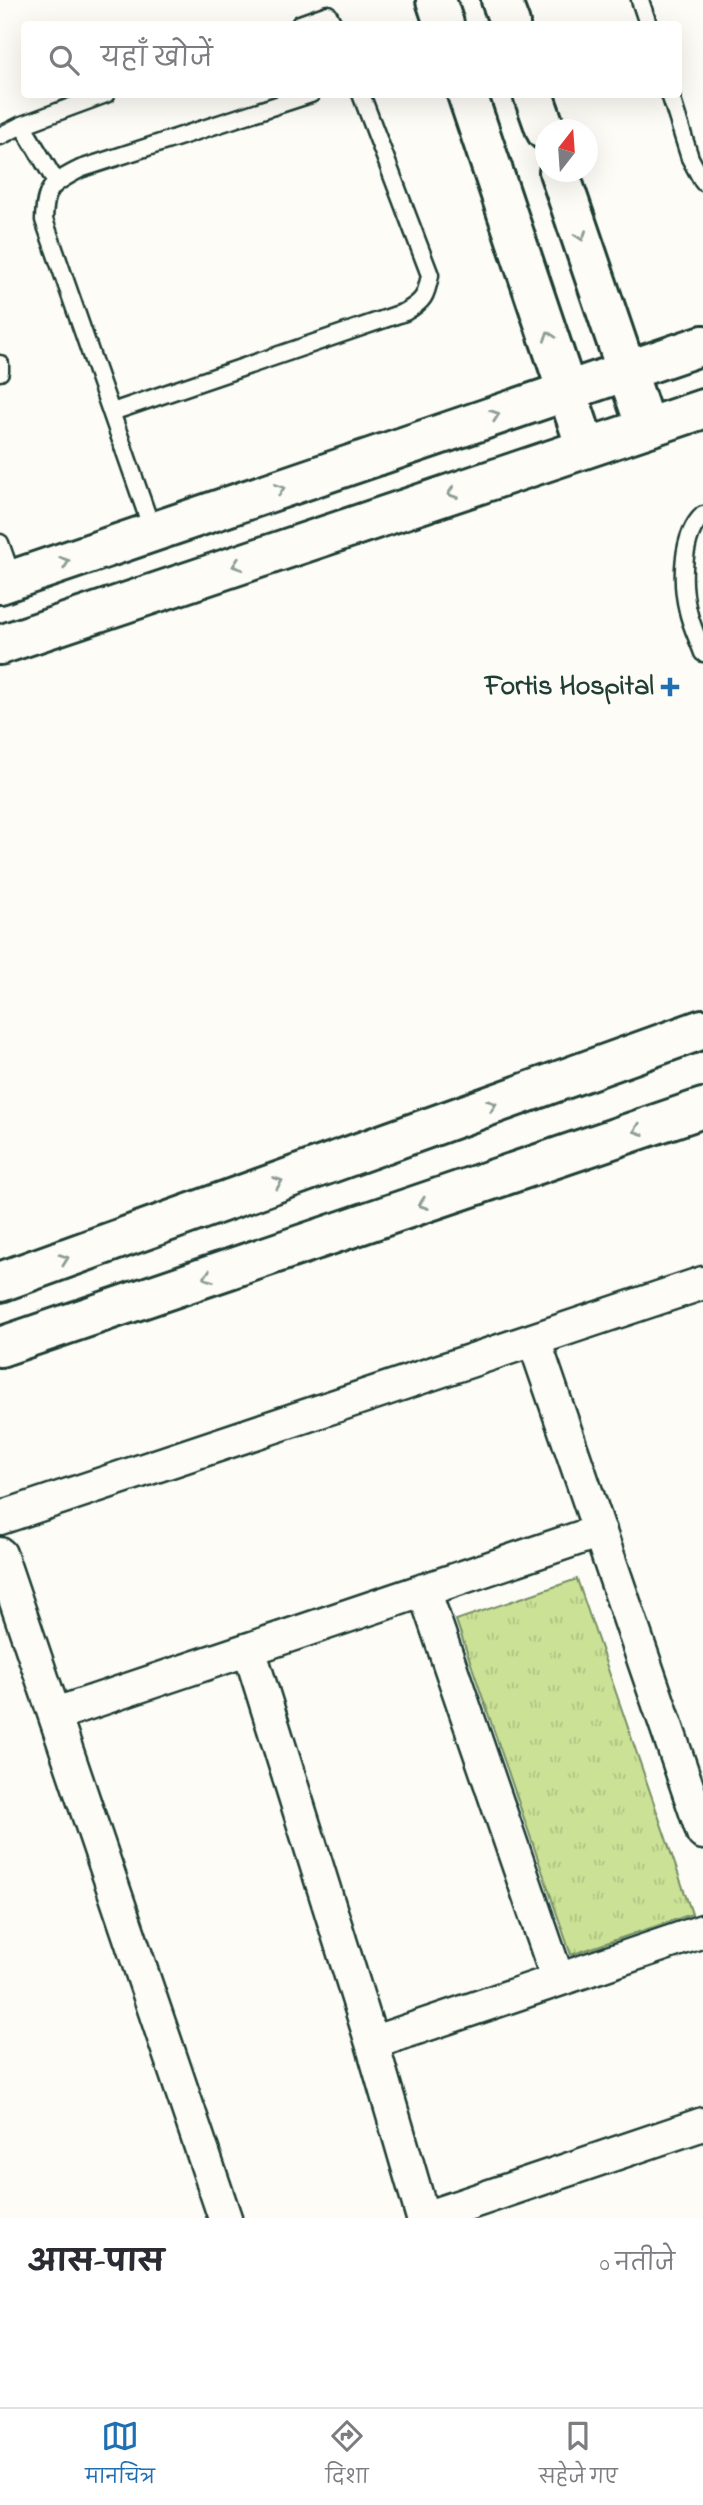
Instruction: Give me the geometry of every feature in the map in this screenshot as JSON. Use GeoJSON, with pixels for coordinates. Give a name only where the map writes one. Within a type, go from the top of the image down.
{"type":"FeatureCollection","features":[{"type":"Feature","properties":{"kind":"street"},"geometry":{"type":"LineString","coordinates":[[436,0],[443,21]]}},
{"type":"Feature","properties":{"kind":"street"},"geometry":{"type":"LineString","coordinates":[[501,0],[508,21]]}},
{"type":"Feature","properties":{"kind":"street"},"geometry":{"type":"LineString","coordinates":[[468,98],[586,447]]}},
{"type":"Feature","properties":{"kind":"street"},"geometry":{"type":"LineString","coordinates":[[534,98],[541,119]]}},
{"type":"Feature","properties":{"kind":"street"},"geometry":{"type":"LineString","coordinates":[[562,182],[646,428]]}},
{"type":"Feature","properties":{"kind":"street"},"geometry":{"type":"LineString","coordinates":[[6,582],[703,345]]}},
{"type":"Feature","properties":{"kind":"street"},"geometry":{"type":"LineString","coordinates":[[0,645],[703,409]]}},
{"type":"Feature","properties":{"kind":"street"},"geometry":{"type":"LineString","coordinates":[[0,1282],[703,1028]]}},
{"type":"Feature","properties":{"kind":"street"},"geometry":{"type":"LineString","coordinates":[[0,1347],[703,1108]]}},
{"type":"Feature","properties":{"kind":"street"},"geometry":{"type":"LineString","coordinates":[[0,1518],[703,1283]]}},
{"type":"Feature","properties":{"kind":"street"},"geometry":{"type":"LineString","coordinates":[[534,1340],[703,1833]]}},
{"type":"Feature","properties":{"kind":"street"},"geometry":{"type":"LineString","coordinates":[[56,1714],[600,1531]]}},
{"type":"Feature","properties":{"kind":"street"},"geometry":{"type":"LineString","coordinates":[[0,1554],[225,2218]]}},
{"type":"Feature","properties":{"kind":"street"},"geometry":{"type":"LineString","coordinates":[[424,1590],[558,1980]]}},
{"type":"Feature","properties":{"kind":"street"},"geometry":{"type":"LineString","coordinates":[[249,1649],[424,2218],[703,2124]]}},
{"type":"Feature","properties":{"kind":"street"},"geometry":{"type":"LineString","coordinates":[[372,2043],[703,1931]]}},
{"type":"Feature","properties":{"kind":"lane"},"geometry":{"type":"LineString","coordinates":[[640,0],[647,21]]}},
{"type":"Feature","properties":{"kind":"lane"},"geometry":{"type":"LineString","coordinates":[[308,21],[328,14],[332,21]]}},
{"type":"Feature","properties":{"kind":"lane"},"geometry":{"type":"LineString","coordinates":[[0,136],[95,98]]}},
{"type":"Feature","properties":{"kind":"lane"},"geometry":{"type":"LineString","coordinates":[[153,532],[44,220],[45,198],[56,182],[80,169],[299,98]]}},
{"type":"Feature","properties":{"kind":"lane"},"geometry":{"type":"LineString","coordinates":[[112,412],[405,312],[420,303],[427,291],[430,275],[363,98]]}},
{"type":"Feature","properties":{"kind":"lane"},"geometry":{"type":"LineString","coordinates":[[671,98],[690,158],[703,182]]}},
{"type":"Feature","properties":{"kind":"lane"},"geometry":{"type":"LineString","coordinates":[[22,125],[56,182]]}},
{"type":"Feature","properties":{"kind":"lane"},"geometry":{"type":"LineString","coordinates":[[0,364],[0,372]]}},
{"type":"Feature","properties":{"kind":"lane"},"geometry":{"type":"LineString","coordinates":[[703,514],[690,536],[684,560],[687,609],[703,653]]}},
{"type":"Feature","properties":{"kind":"lane"},"geometry":{"type":"LineString","coordinates":[[0,543],[6,582]]}},
{"type":"Feature","properties":{"kind":"green space"},"geometry":{"type":"Polygon","coordinates":[[[577,1579],[692,1914],[571,1955],[456,1620],[577,1579]]]}},
{"type":"Feature","properties":{"kind":"place","name":"Fortis Hospital"},"geometry":{"type":"Point","coordinates":[670,687]}}]}
